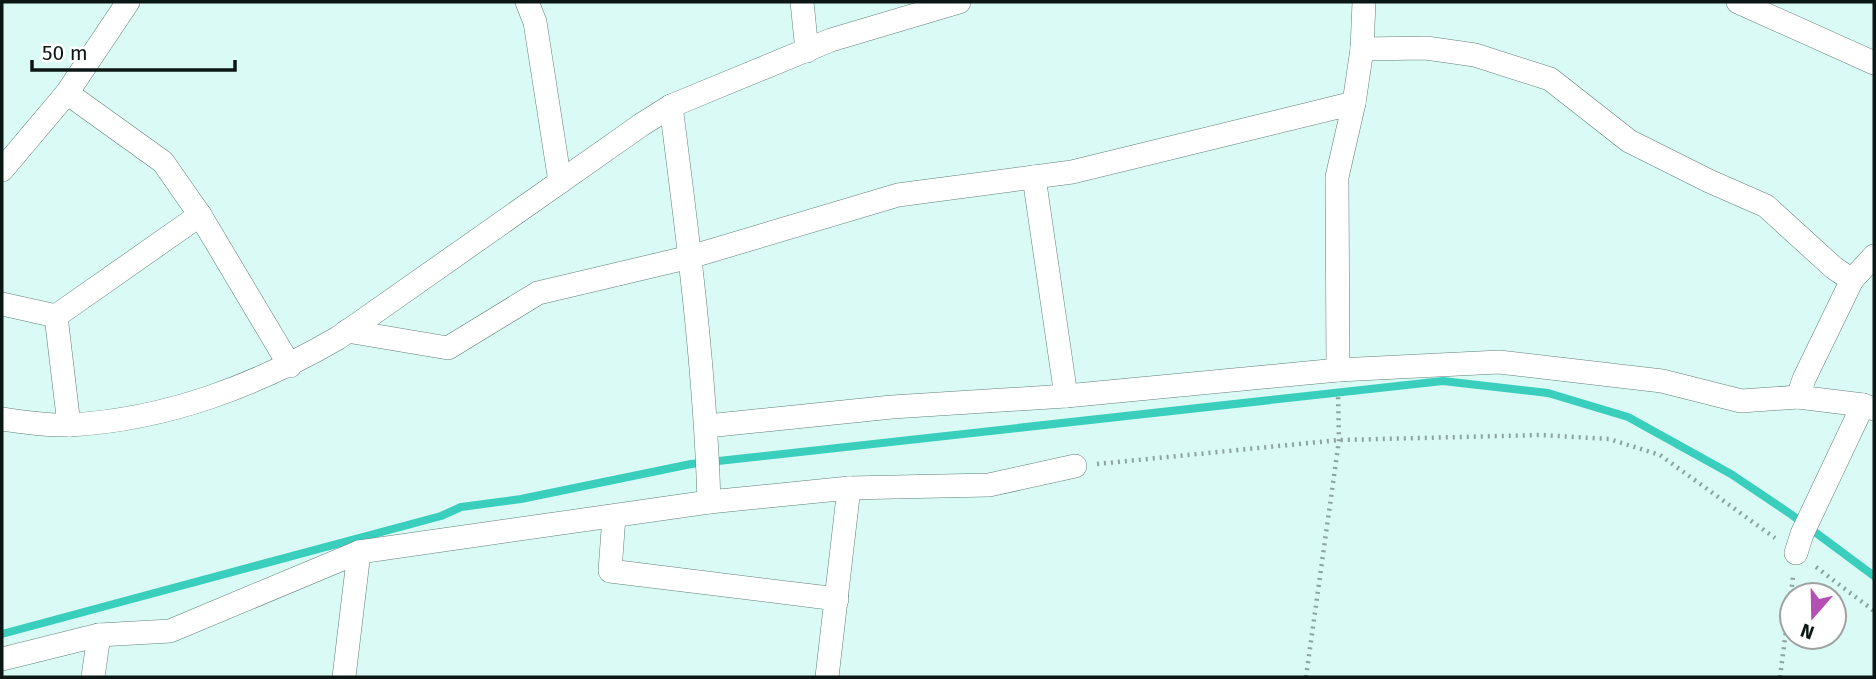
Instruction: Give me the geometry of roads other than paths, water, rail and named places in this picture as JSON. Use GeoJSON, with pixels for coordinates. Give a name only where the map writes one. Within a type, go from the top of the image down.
{"type":"FeatureCollection","features":[{"type":"Feature","properties":{"kind":"street"},"geometry":{"type":"LineString","coordinates":[[2,170],[67,93],[128,2]]}},
{"type":"Feature","properties":{"kind":"street"},"geometry":{"type":"LineString","coordinates":[[527,2],[535,22],[560,182]]}},
{"type":"Feature","properties":{"kind":"street"},"geometry":{"type":"LineString","coordinates":[[802,2],[807,51]]}},
{"type":"Feature","properties":{"kind":"street"},"geometry":{"type":"LineString","coordinates":[[2,419],[69,425],[128,418],[201,402],[290,366],[347,331],[671,106],[831,40],[959,2]]}},
{"type":"Feature","properties":{"kind":"street"},"geometry":{"type":"LineString","coordinates":[[1338,370],[1337,177],[1354,103],[1362,49],[1364,2]]}},
{"type":"Feature","properties":{"kind":"street"},"geometry":{"type":"LineString","coordinates":[[1738,2],[1874,63]]}},
{"type":"Feature","properties":{"kind":"street"},"geometry":{"type":"LineString","coordinates":[[1362,49],[1426,48],[1475,55],[1550,79],[1629,141],[1766,206],[1834,268],[1852,280]]}},
{"type":"Feature","properties":{"kind":"street"},"geometry":{"type":"LineString","coordinates":[[67,93],[163,163],[200,215],[290,366]]}},
{"type":"Feature","properties":{"kind":"street"},"geometry":{"type":"LineString","coordinates":[[347,331],[448,348],[538,293],[690,257],[898,195],[1072,172],[1354,103]]}},
{"type":"Feature","properties":{"kind":"street"},"geometry":{"type":"LineString","coordinates":[[671,106],[707,426],[709,502]]}},
{"type":"Feature","properties":{"kind":"street"},"geometry":{"type":"LineString","coordinates":[[1034,177],[1066,396]]}},
{"type":"Feature","properties":{"kind":"street"},"geometry":{"type":"LineString","coordinates":[[2,304],[56,316],[200,215]]}},
{"type":"Feature","properties":{"kind":"street"},"geometry":{"type":"LineString","coordinates":[[1798,397],[1852,280],[1874,256]]}},
{"type":"Feature","properties":{"kind":"street"},"geometry":{"type":"LineString","coordinates":[[56,316],[69,425]]}},
{"type":"Feature","properties":{"kind":"street"},"geometry":{"type":"LineString","coordinates":[[707,426],[892,407],[1066,396],[1338,370],[1499,362],[1662,381],[1741,401],[1798,397],[1869,407],[1802,534],[1796,553]]}},
{"type":"Feature","properties":{"kind":"street"},"geometry":{"type":"LineString","coordinates":[[2,659],[99,635],[170,631],[359,552],[709,502],[849,488],[989,485],[1075,466]]}},
{"type":"Feature","properties":{"kind":"street"},"geometry":{"type":"LineString","coordinates":[[827,677],[849,488]]}},
{"type":"Feature","properties":{"kind":"street"},"geometry":{"type":"LineString","coordinates":[[614,516],[610,571],[837,599]]}},
{"type":"Feature","properties":{"kind":"street"},"geometry":{"type":"LineString","coordinates":[[344,677],[359,552]]}},
{"type":"Feature","properties":{"kind":"street"},"geometry":{"type":"LineString","coordinates":[[93,677],[99,635]]}},
{"type":"Feature","properties":{"kind":"waterway"},"geometry":{"type":"LineString","coordinates":[[2,634],[441,516],[461,507],[521,499],[691,464],[1443,381],[1548,393],[1628,417],[1731,474],[1874,576]]}}]}
